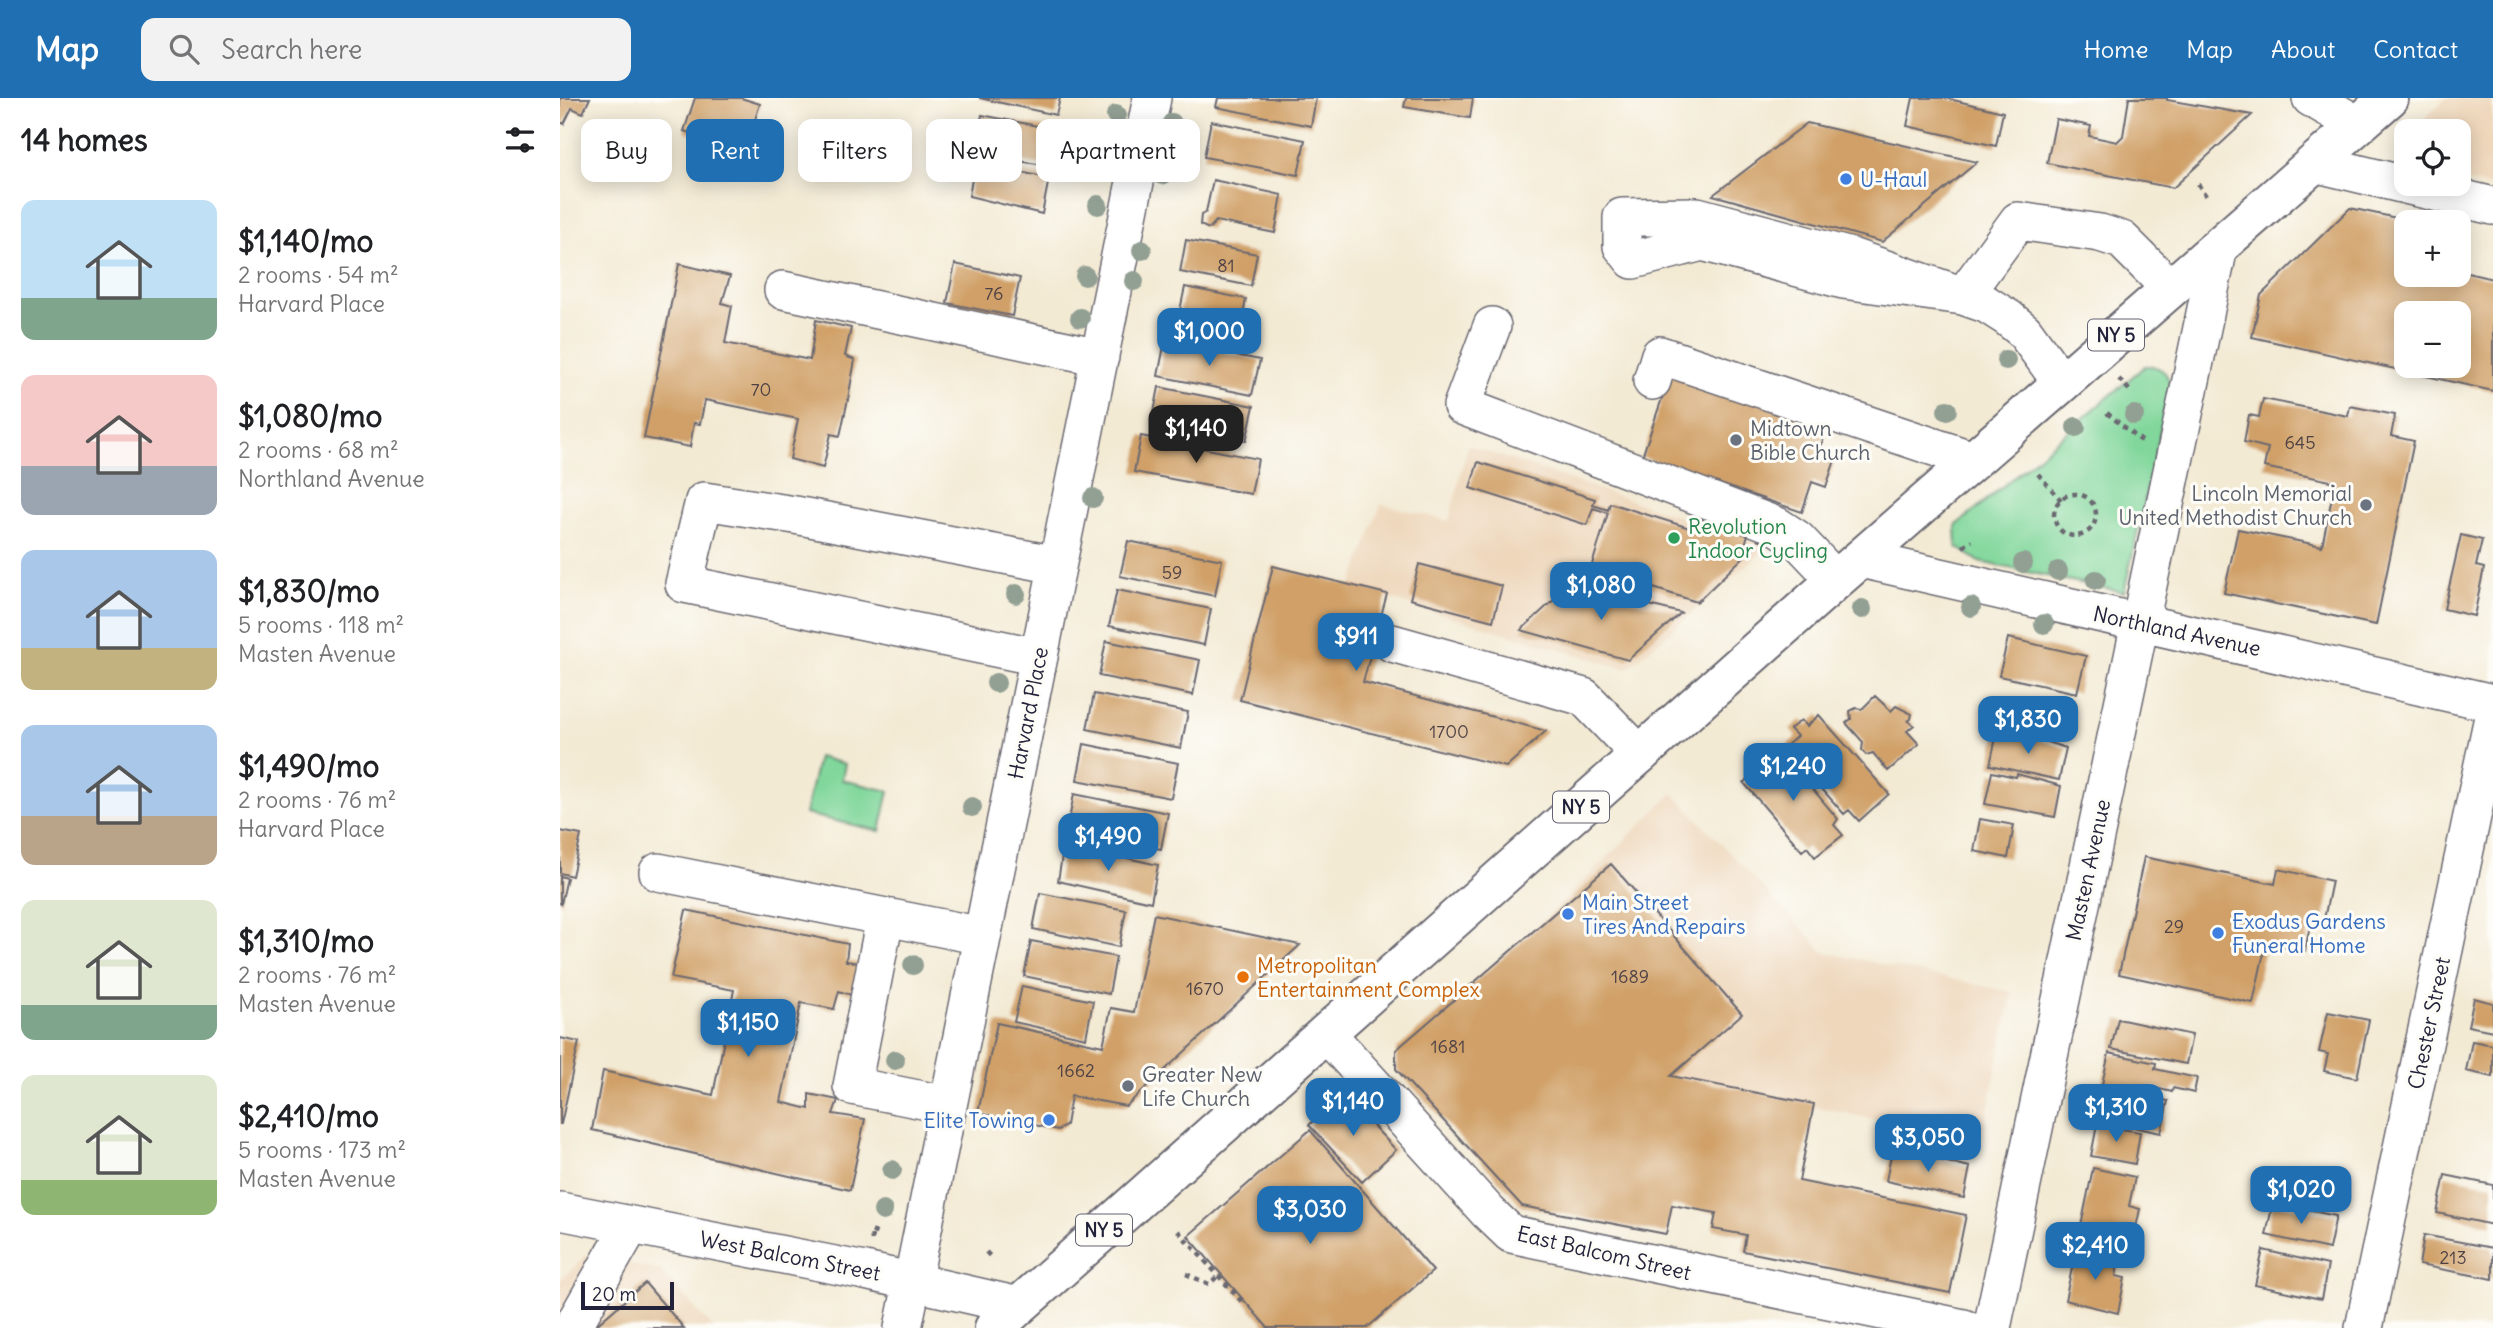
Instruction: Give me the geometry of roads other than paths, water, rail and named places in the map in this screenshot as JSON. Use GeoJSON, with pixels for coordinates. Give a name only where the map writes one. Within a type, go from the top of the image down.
{"type":"FeatureCollection","features":[{"type":"Feature","properties":{"kind":"main road","name":"NY 5"},"geometry":{"type":"LineString","coordinates":[[1006,1317],[2061,382],[2389,98]]}},
{"type":"Feature","properties":{"kind":"street","name":"Harvard Place"},"geometry":{"type":"LineString","coordinates":[[903,1328],[1152,98]]}},
{"type":"Feature","properties":{"kind":"street"},"geometry":{"type":"LineString","coordinates":[[2311,98],[2358,125]]}},
{"type":"Feature","properties":{"kind":"street"},"geometry":{"type":"LineString","coordinates":[[2314,163],[2493,206]]}},
{"type":"Feature","properties":{"kind":"street"},"geometry":{"type":"LineString","coordinates":[[1963,296],[1838,295],[1702,242],[1633,260],[1622,247],[1622,217],[1697,216],[1851,257],[1986,304],[2024,331],[2061,382]]}},
{"type":"Feature","properties":{"kind":"street"},"geometry":{"type":"LineString","coordinates":[[1963,296],[2018,221],[2100,233],[2122,240],[2170,288]]}},
{"type":"Feature","properties":{"kind":"street","name":"Masten Avenue"},"geometry":{"type":"LineString","coordinates":[[1992,1328],[2219,247]]}},
{"type":"Feature","properties":{"kind":"street"},"geometry":{"type":"LineString","coordinates":[[783,290],[1100,356]]}},
{"type":"Feature","properties":{"kind":"street"},"geometry":{"type":"LineString","coordinates":[[1492,326],[1462,406],[1777,526],[1848,570]]}},
{"type":"Feature","properties":{"kind":"street"},"geometry":{"type":"LineString","coordinates":[[1652,381],[1660,355],[1973,460]]}},
{"type":"Feature","properties":{"kind":"street"},"geometry":{"type":"LineString","coordinates":[[1039,657],[684,584],[704,501],[795,515],[1057,565]]}},
{"type":"Feature","properties":{"kind":"street","name":"Northland Avenue"},"geometry":{"type":"LineString","coordinates":[[1848,570],[2140,622],[2493,703]]}},
{"type":"Feature","properties":{"kind":"street"},"geometry":{"type":"LineString","coordinates":[[1392,643],[1584,697],[1640,755]]}},
{"type":"Feature","properties":{"kind":"street","name":"Chester Street"},"geometry":{"type":"LineString","coordinates":[[2364,1328],[2493,717]]}},
{"type":"Feature","properties":{"kind":"street"},"geometry":{"type":"LineString","coordinates":[[658,872],[982,936]]}},
{"type":"Feature","properties":{"kind":"street"},"geometry":{"type":"LineString","coordinates":[[885,918],[852,1086],[948,1105]]}},
{"type":"Feature","properties":{"kind":"street","name":"East Balcom Street"},"geometry":{"type":"LineString","coordinates":[[1326,1033],[1511,1234],[1964,1328]]}},
{"type":"Feature","properties":{"kind":"street","name":"West Balcom Street"},"geometry":{"type":"LineString","coordinates":[[560,1211],[912,1282],[1006,1317]]}},
{"type":"Feature","properties":{"kind":"street"},"geometry":{"type":"LineString","coordinates":[[572,1328],[631,1225]]}},
{"type":"Feature","properties":{"kind":"place","name":"U-Haul"},"geometry":{"type":"Point","coordinates":[1846,179]}},
{"type":"Feature","properties":{"kind":"place","name":"Midtown Bible Church"},"geometry":{"type":"Point","coordinates":[1736,440]}},
{"type":"Feature","properties":{"kind":"place","name":"Lincoln Memorial United Methodist Church"},"geometry":{"type":"Point","coordinates":[2366,505]}},
{"type":"Feature","properties":{"kind":"place","name":"Revolution Indoor Cycling"},"geometry":{"type":"Point","coordinates":[1674,538]}},
{"type":"Feature","properties":{"kind":"place","name":"Main Street Tires And Repairs"},"geometry":{"type":"Point","coordinates":[1568,914]}},
{"type":"Feature","properties":{"kind":"place","name":"Exodus Gardens Funeral Home"},"geometry":{"type":"Point","coordinates":[2218,933]}},
{"type":"Feature","properties":{"kind":"place","name":"Metropolitan Entertainment Complex"},"geometry":{"type":"Point","coordinates":[1243,977]}},
{"type":"Feature","properties":{"kind":"place","name":"Greater New Life Church"},"geometry":{"type":"Point","coordinates":[1128,1086]}},
{"type":"Feature","properties":{"kind":"place","name":"Elite Towing"},"geometry":{"type":"Point","coordinates":[1049,1120]}}]}
